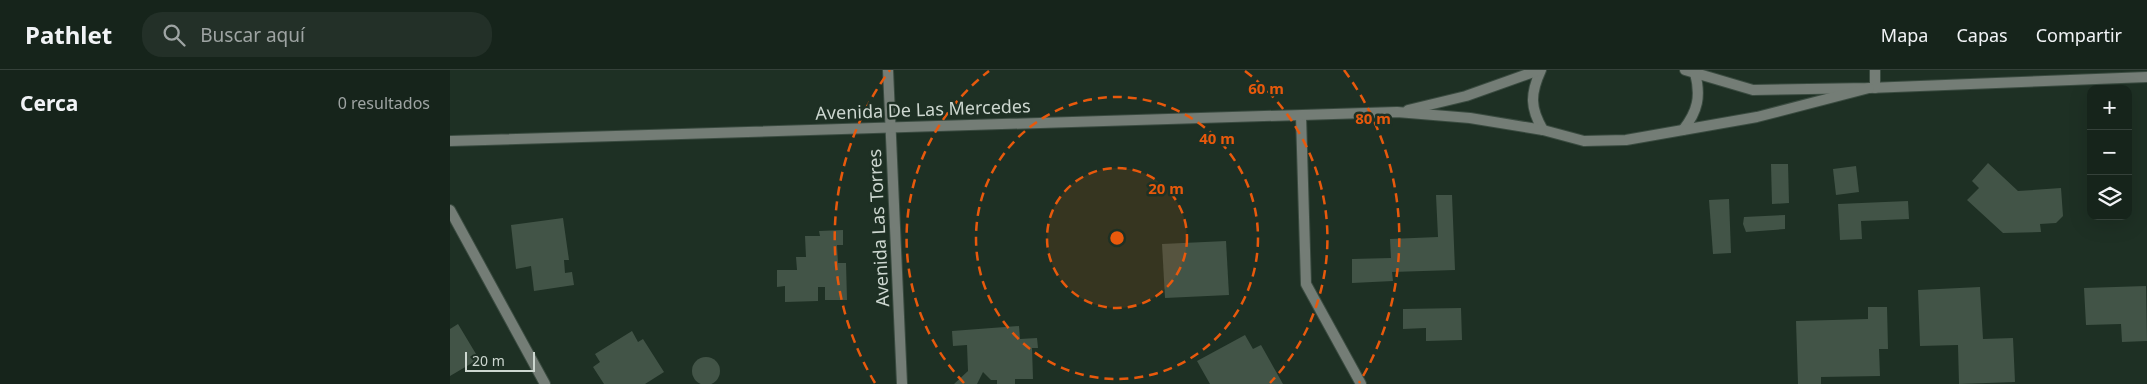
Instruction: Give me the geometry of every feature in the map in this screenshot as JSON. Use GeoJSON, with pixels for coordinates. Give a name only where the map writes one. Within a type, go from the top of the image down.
{"type":"FeatureCollection","features":[{"type":"Feature","properties":{"kind":"lane","name":"Avenida Las Torres"},"geometry":{"type":"LineString","coordinates":[[888,70],[902,384]]}},
{"type":"Feature","properties":{"kind":"lane","name":"Avenida De Las Mercedes"},"geometry":{"type":"LineString","coordinates":[[1397,112],[1466,96],[1540,70]]}},
{"type":"Feature","properties":{"kind":"lane"},"geometry":{"type":"LineString","coordinates":[[1540,70],[1534,84],[1532,100],[1535,116],[1544,130]]}},
{"type":"Feature","properties":{"kind":"lane"},"geometry":{"type":"LineString","coordinates":[[1872,88],[1875,70]]}},
{"type":"Feature","properties":{"kind":"lane","name":"Avenida De Las Mercedes"},"geometry":{"type":"LineString","coordinates":[[1690,72],[1753,90],[1872,88],[2147,76]]}},
{"type":"Feature","properties":{"kind":"lane"},"geometry":{"type":"LineString","coordinates":[[1683,130],[1693,118],[1698,104],[1699,88],[1690,72]]}},
{"type":"Feature","properties":{"kind":"lane","name":"Avenida De Las Mercedes"},"geometry":{"type":"LineString","coordinates":[[450,141],[889,126],[1397,112],[1470,118],[1544,130],[1584,141],[1626,140],[1756,117],[1872,88]]}},
{"type":"Feature","properties":{"kind":"lane"},"geometry":{"type":"LineString","coordinates":[[1300,116],[1306,284],[1361,384]]}},
{"type":"Feature","properties":{"kind":"lane"},"geometry":{"type":"LineString","coordinates":[[450,210],[545,384]]}},
{"type":"Feature","properties":{"kind":"building"},"geometry":{"type":"Polygon","coordinates":[[[1988,163],[2018,191],[2061,188],[2063,216],[2056,223],[2040,224],[2041,232],[2003,233],[1967,200],[1979,188],[1972,181],[1988,163]]]}},
{"type":"Feature","properties":{"kind":"building"},"geometry":{"type":"Polygon","coordinates":[[[1771,164],[1788,164],[1789,203],[1772,204],[1771,164]]]}},
{"type":"Feature","properties":{"kind":"building"},"geometry":{"type":"Polygon","coordinates":[[[1856,166],[1859,192],[1836,195],[1833,169],[1856,166]]]}},
{"type":"Feature","properties":{"kind":"building"},"geometry":{"type":"Polygon","coordinates":[[[1436,195],[1452,195],[1455,270],[1392,272],[1393,281],[1352,283],[1352,259],[1391,258],[1390,239],[1438,237],[1436,195]]]}},
{"type":"Feature","properties":{"kind":"building"},"geometry":{"type":"Polygon","coordinates":[[[1729,199],[1731,253],[1713,254],[1709,200],[1729,199]]]}},
{"type":"Feature","properties":{"kind":"building"},"geometry":{"type":"Polygon","coordinates":[[[1908,201],[1909,219],[1861,221],[1862,239],[1840,240],[1838,204],[1908,201]]]}},
{"type":"Feature","properties":{"kind":"building"},"geometry":{"type":"Polygon","coordinates":[[[1785,215],[1785,229],[1746,232],[1743,224],[1744,217],[1785,215]]]}},
{"type":"Feature","properties":{"kind":"building"},"geometry":{"type":"Polygon","coordinates":[[[563,218],[569,260],[564,260],[565,273],[572,272],[574,285],[534,291],[531,266],[516,269],[511,225],[563,218]]]}},
{"type":"Feature","properties":{"kind":"building"},"geometry":{"type":"Polygon","coordinates":[[[843,230],[843,245],[837,245],[838,263],[846,263],[847,300],[825,300],[825,287],[818,287],[818,301],[785,302],[785,286],[777,287],[777,270],[797,270],[796,257],[806,257],[805,236],[820,236],[819,231],[843,230]]]}},
{"type":"Feature","properties":{"kind":"building"},"geometry":{"type":"Polygon","coordinates":[[[1226,241],[1229,295],[1165,298],[1162,244],[1226,241]]]}},
{"type":"Feature","properties":{"kind":"building"},"geometry":{"type":"Polygon","coordinates":[[[2146,286],[2147,341],[2122,342],[2121,324],[2086,325],[2084,288],[2146,286]]]}},
{"type":"Feature","properties":{"kind":"building"},"geometry":{"type":"Polygon","coordinates":[[[1980,287],[1983,339],[2013,338],[2015,382],[1959,384],[1958,345],[1920,346],[1918,290],[1980,287]]]}},
{"type":"Feature","properties":{"kind":"building"},"geometry":{"type":"Polygon","coordinates":[[[1868,307],[1887,307],[1888,349],[1879,349],[1880,376],[1821,377],[1821,384],[1798,384],[1796,321],[1868,319],[1868,307]]]}},
{"type":"Feature","properties":{"kind":"building"},"geometry":{"type":"Polygon","coordinates":[[[1461,308],[1462,340],[1426,341],[1426,328],[1403,329],[1403,309],[1461,308]]]}},
{"type":"Feature","properties":{"kind":"building"},"geometry":{"type":"Polygon","coordinates":[[[458,324],[479,359],[450,376],[450,329],[458,324]]]}},
{"type":"Feature","properties":{"kind":"building"},"geometry":{"type":"Polygon","coordinates":[[[1019,326],[1020,339],[1037,338],[1038,348],[1032,348],[1033,379],[1015,379],[1015,384],[997,384],[997,380],[991,380],[983,372],[977,384],[954,384],[968,371],[967,345],[953,346],[952,331],[1019,326]]]}},
{"type":"Feature","properties":{"kind":"building"},"geometry":{"type":"Polygon","coordinates":[[[632,331],[638,342],[643,339],[664,372],[645,384],[604,384],[593,367],[600,362],[595,354],[632,331]]]}},
{"type":"Feature","properties":{"kind":"building"},"geometry":{"type":"Polygon","coordinates":[[[1245,335],[1253,349],[1261,345],[1283,384],[1210,384],[1197,361],[1245,335]]]}},
{"type":"Feature","properties":{"kind":"building"},"geometry":{"type":"Polygon","coordinates":[[[706,357],[716,361],[720,371],[716,381],[706,385],[696,381],[692,371],[696,361],[706,357]]]}}]}
